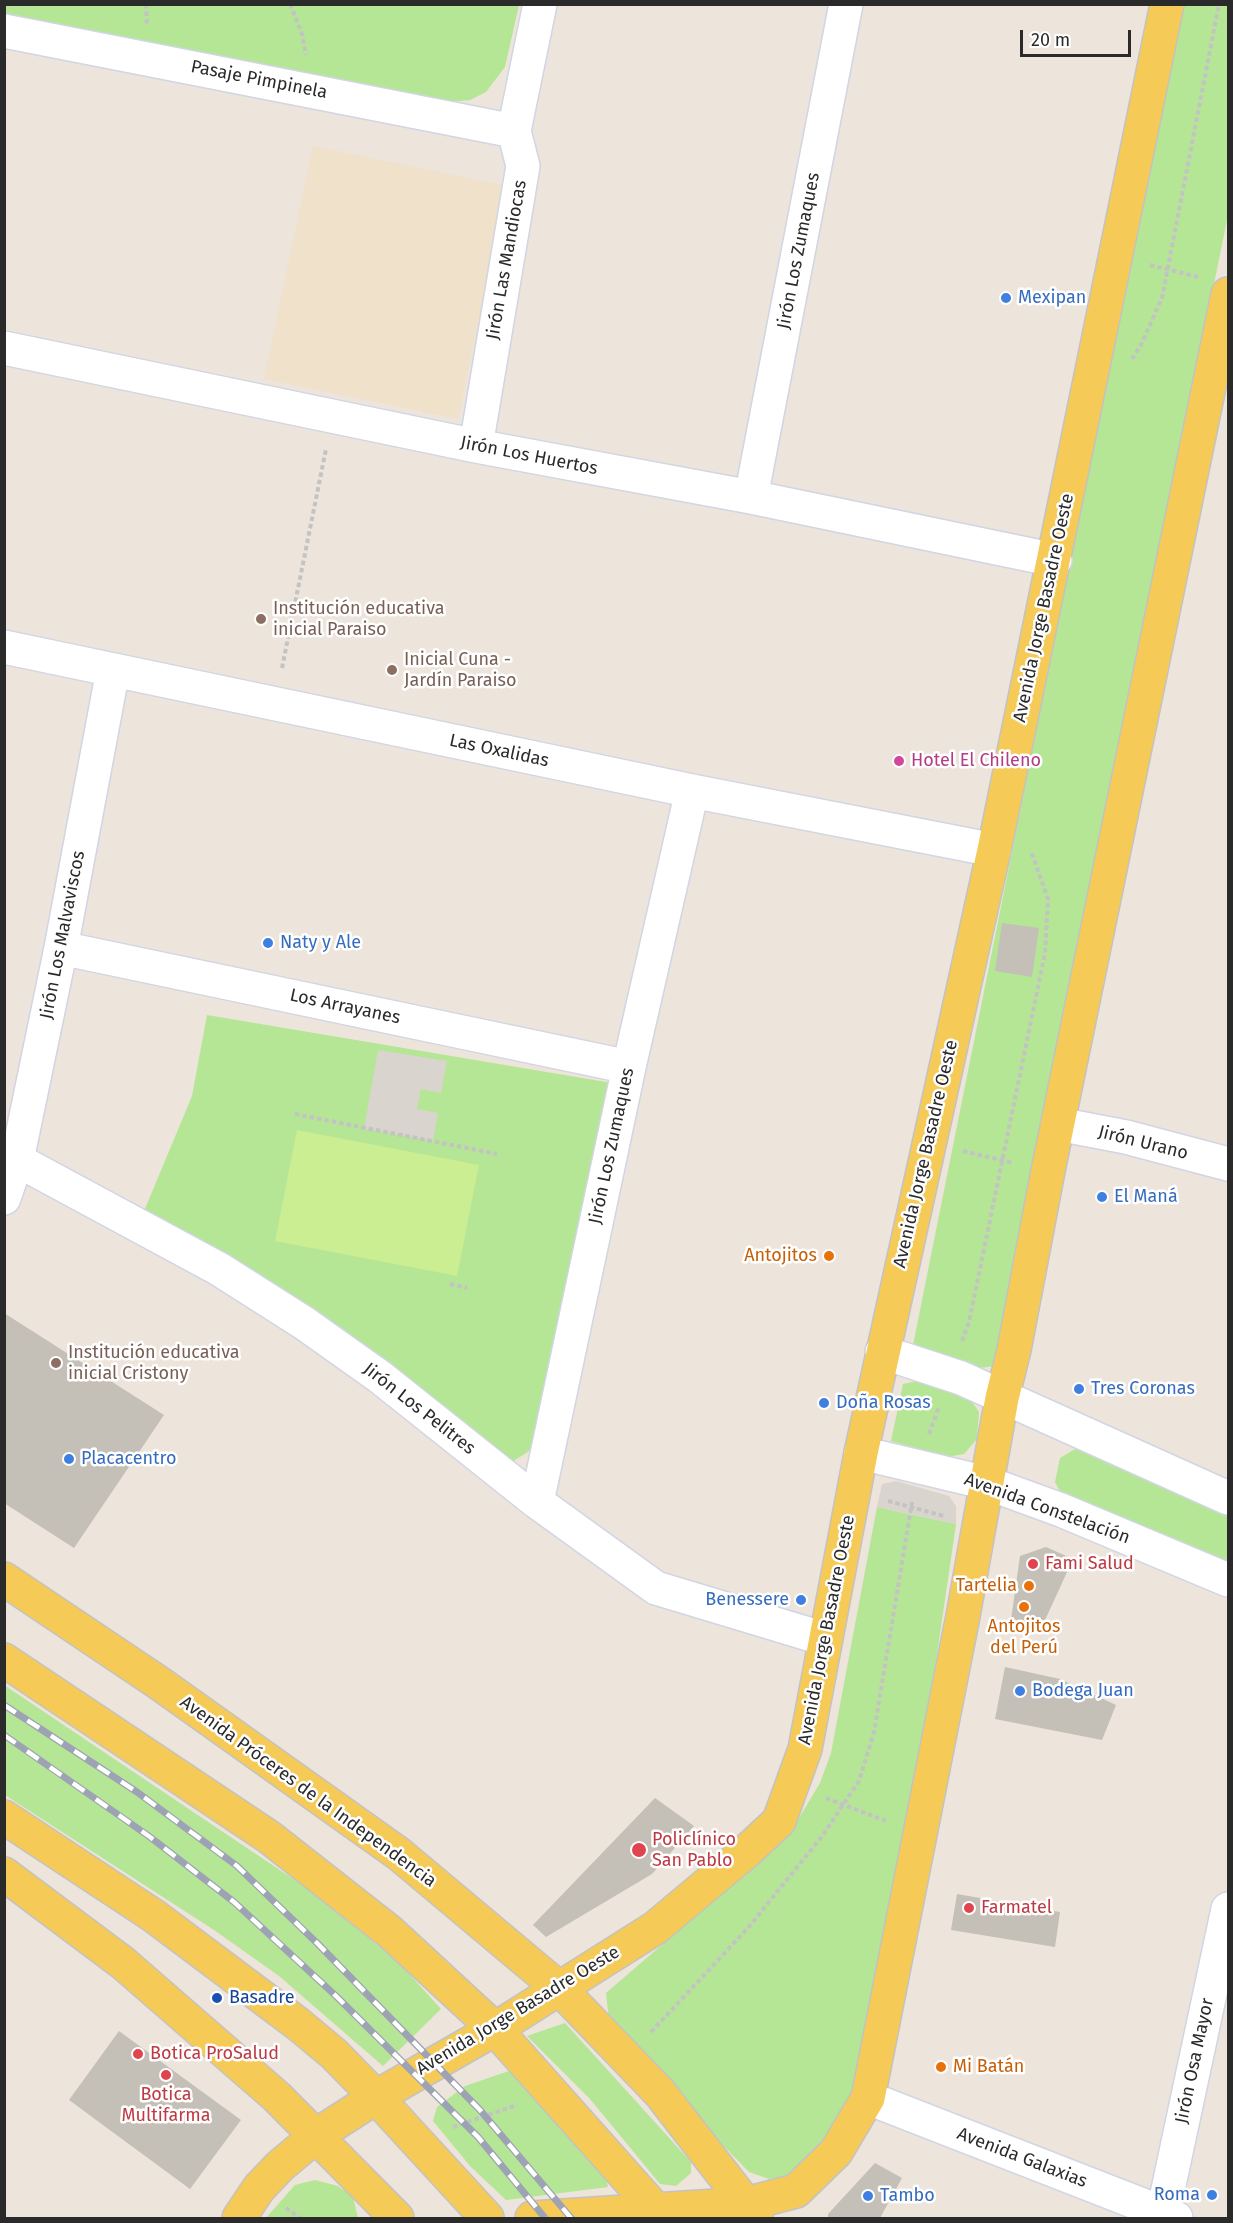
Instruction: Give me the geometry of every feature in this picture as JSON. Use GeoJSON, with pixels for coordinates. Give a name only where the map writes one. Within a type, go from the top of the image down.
{"type":"FeatureCollection","features":[{"type":"Feature","properties":{"kind":"main road","name":"Avenida Jorge Basadre Oeste"},"geometry":{"type":"LineString","coordinates":[[238,2218],[259,2188],[280,2166],[317,2135],[376,2097],[495,2029],[655,1928],[779,1821],[805,1749],[861,1453],[994,850],[1167,4]]}},
{"type":"Feature","properties":{"kind":"main road"},"geometry":{"type":"LineString","coordinates":[[532,2218],[751,2211],[796,2191],[836,2152],[868,2098],[1218,287]]}},
{"type":"Feature","properties":{"kind":"main road","name":"Avenida Próceres de la Independencia"},"geometry":{"type":"LineString","coordinates":[[4,1579],[159,1683],[399,1854],[560,1989],[660,2093],[751,2211]]}},
{"type":"Feature","properties":{"kind":"main road"},"geometry":{"type":"LineString","coordinates":[[4,1660],[269,1837],[390,1932],[495,2029],[660,2215]]}},
{"type":"Feature","properties":{"kind":"main road"},"geometry":{"type":"LineString","coordinates":[[4,1817],[230,1970],[334,2054],[488,2218]]}},
{"type":"Feature","properties":{"kind":"main road"},"geometry":{"type":"LineString","coordinates":[[4,1874],[123,1964],[317,2135],[397,2218]]}},
{"type":"Feature","properties":{"kind":"street","name":"Jirón Las Mandiocas"},"geometry":{"type":"LineString","coordinates":[[476,446],[523,166],[514,131],[540,4]]}},
{"type":"Feature","properties":{"kind":"street","name":"Jirón Los Zumaques"},"geometry":{"type":"LineString","coordinates":[[751,497],[846,4]]}},
{"type":"Feature","properties":{"kind":"street","name":"Pasaje Pimpinela"},"geometry":{"type":"LineString","coordinates":[[4,31],[514,131]]}},
{"type":"Feature","properties":{"kind":"street","name":"Jirón Los Huertos"},"geometry":{"type":"LineString","coordinates":[[4,348],[476,446],[751,497],[1054,560]]}},
{"type":"Feature","properties":{"kind":"street","name":"Las Oxalidas"},"geometry":{"type":"LineString","coordinates":[[4,647],[692,791],[994,850]]}},
{"type":"Feature","properties":{"kind":"street","name":"Jirón Los Malvaviscos"},"geometry":{"type":"LineString","coordinates":[[4,1198],[17,1160],[61,948],[113,670]]}},
{"type":"Feature","properties":{"kind":"street","name":"Jirón Los Zumaques"},"geometry":{"type":"LineString","coordinates":[[537,1502],[629,1067],[692,791]]}},
{"type":"Feature","properties":{"kind":"street","name":"Los Arrayanes"},"geometry":{"type":"LineString","coordinates":[[61,948],[629,1067]]}},
{"type":"Feature","properties":{"kind":"street","name":"Jirón Urano"},"geometry":{"type":"LineString","coordinates":[[1058,1124],[1126,1137],[1228,1164]]}},
{"type":"Feature","properties":{"kind":"street","name":"Jirón Los Pelitres"},"geometry":{"type":"LineString","coordinates":[[17,1160],[219,1269],[304,1323],[380,1377],[537,1502],[656,1588],[825,1639]]}},
{"type":"Feature","properties":{"kind":"street"},"geometry":{"type":"LineString","coordinates":[[882,1352],[961,1378],[1228,1498]]}},
{"type":"Feature","properties":{"kind":"street","name":"Avenida Constelación"},"geometry":{"type":"LineString","coordinates":[[861,1453],[987,1483],[1061,1510],[1228,1580]]}},
{"type":"Feature","properties":{"kind":"street","name":"Jirón Osa Mayor"},"geometry":{"type":"LineString","coordinates":[[1170,2216],[1215,2034],[1228,1909]]}},
{"type":"Feature","properties":{"kind":"street","name":"Avenida Galaxias"},"geometry":{"type":"LineString","coordinates":[[868,2098],[1170,2216]]}},
{"type":"Feature","properties":{"kind":"path"},"geometry":{"type":"LineString","coordinates":[[290,4],[302,34],[307,63]]}},
{"type":"Feature","properties":{"kind":"path"},"geometry":{"type":"LineString","coordinates":[[1145,264],[1218,287]]}},
{"type":"Feature","properties":{"kind":"path"},"geometry":{"type":"LineString","coordinates":[[275,704],[333,416]]}},
{"type":"Feature","properties":{"kind":"path"},"geometry":{"type":"LineString","coordinates":[[295,1114],[497,1154]]}},
{"type":"Feature","properties":{"kind":"path"},"geometry":{"type":"LineString","coordinates":[[957,1149],[1018,1164]]}},
{"type":"Feature","properties":{"kind":"path"},"geometry":{"type":"LineString","coordinates":[[450,1284],[467,1288]]}},
{"type":"Feature","properties":{"kind":"path"},"geometry":{"type":"LineString","coordinates":[[878,1498],[948,1517]]}},
{"type":"Feature","properties":{"kind":"path"},"geometry":{"type":"LineString","coordinates":[[793,1786],[920,1835]]}},
{"type":"Feature","properties":{"kind":"shaded area"},"geometry":{"type":"Polygon","coordinates":[[[313,146],[507,186],[458,419],[264,379],[313,146]]]}},
{"type":"Feature","properties":{"kind":"shaded area"},"geometry":{"type":"Polygon","coordinates":[[[378,1050],[447,1061],[441,1093],[421,1089],[417,1109],[438,1113],[433,1141],[364,1129],[378,1050]]]}},
{"type":"Feature","properties":{"kind":"shaded area"},"geometry":{"type":"Polygon","coordinates":[[[896,1481],[949,1496],[956,1506],[956,1524],[877,1507],[882,1484],[896,1481]]]}},
{"type":"Feature","properties":{"kind":"green space"},"geometry":{"type":"Polygon","coordinates":[[[4,5],[519,5],[505,67],[486,92],[470,100],[447,102],[5,14],[4,5]]]}},
{"type":"Feature","properties":{"kind":"green space"},"geometry":{"type":"Polygon","coordinates":[[[1182,5],[1228,5],[1228,215],[994,1366],[973,1369],[912,1350],[1182,5]]]}},
{"type":"Feature","properties":{"kind":"green space"},"geometry":{"type":"Polygon","coordinates":[[[207,1015],[612,1083],[540,1444],[512,1462],[142,1216],[192,1096],[207,1015]]]}},
{"type":"Feature","properties":{"kind":"green space"},"geometry":{"type":"Polygon","coordinates":[[[297,1130],[479,1165],[457,1276],[275,1241],[297,1130]]]}},
{"type":"Feature","properties":{"kind":"green space"},"geometry":{"type":"Polygon","coordinates":[[[922,1380],[966,1393],[979,1412],[977,1439],[964,1454],[947,1457],[891,1441],[903,1384],[922,1380]]]}},
{"type":"Feature","properties":{"kind":"green space"},"geometry":{"type":"Polygon","coordinates":[[[1077,1448],[1228,1514],[1228,1568],[1064,1499],[1055,1482],[1060,1458],[1077,1448]]]}},
{"type":"Feature","properties":{"kind":"green space"},"geometry":{"type":"Polygon","coordinates":[[[877,1507],[956,1524],[919,1778],[857,2101],[791,2175],[769,2179],[749,2172],[610,2029],[606,1993],[758,1862],[799,1818],[820,1783],[831,1753],[877,1507]]]}},
{"type":"Feature","properties":{"kind":"green space"},"geometry":{"type":"Polygon","coordinates":[[[4,1685],[320,1897],[402,1966],[441,2009],[383,2066],[279,1976],[214,1930],[5,1795],[4,1685]]]}},
{"type":"Feature","properties":{"kind":"green space"},"geometry":{"type":"Polygon","coordinates":[[[565,2023],[691,2162],[691,2173],[676,2186],[660,2184],[590,2099],[527,2036],[565,2023]]]}},
{"type":"Feature","properties":{"kind":"green space"},"geometry":{"type":"Polygon","coordinates":[[[509,2071],[605,2172],[608,2187],[506,2200],[470,2166],[433,2121],[437,2107],[465,2086],[509,2071]]]}},
{"type":"Feature","properties":{"kind":"green space"},"geometry":{"type":"Polygon","coordinates":[[[315,2180],[338,2186],[353,2197],[358,2218],[266,2218],[295,2185],[315,2180]]]}},
{"type":"Feature","properties":{"kind":"building"},"geometry":{"type":"Polygon","coordinates":[[[1002,923],[1039,928],[1032,977],[995,971],[1002,923]]]}},
{"type":"Feature","properties":{"kind":"building","name":"Placacentro"},"geometry":{"type":"Polygon","coordinates":[[[4,1313],[164,1415],[74,1548],[4,1503],[4,1313]]]}},
{"type":"Feature","properties":{"kind":"building"},"geometry":{"type":"Polygon","coordinates":[[[1046,1547],[1073,1559],[1040,1631],[1011,1620],[1020,1556],[1046,1547]]]}},
{"type":"Feature","properties":{"kind":"building"},"geometry":{"type":"Polygon","coordinates":[[[1005,1667],[1060,1679],[1116,1705],[1102,1740],[995,1719],[1005,1667]]]}},
{"type":"Feature","properties":{"kind":"building","name":"Policlínico San Pablo"},"geometry":{"type":"Polygon","coordinates":[[[655,1798],[694,1826],[652,1874],[546,1937],[533,1925],[655,1798]]]}},
{"type":"Feature","properties":{"kind":"building"},"geometry":{"type":"Polygon","coordinates":[[[957,1894],[1060,1912],[1055,1947],[951,1930],[957,1894]]]}},
{"type":"Feature","properties":{"kind":"building"},"geometry":{"type":"Polygon","coordinates":[[[119,2031],[241,2120],[190,2189],[69,2100],[119,2031]]]}},
{"type":"Feature","properties":{"kind":"building","name":"Tambo"},"geometry":{"type":"Polygon","coordinates":[[[875,2163],[902,2178],[880,2218],[828,2218],[828,2214],[875,2163]]]}},
{"type":"Feature","properties":{"kind":"railway"},"geometry":{"type":"LineString","coordinates":[[4,1705],[137,1792],[237,1866],[318,1944],[480,2110],[571,2218]]}},
{"type":"Feature","properties":{"kind":"railway"},"geometry":{"type":"LineString","coordinates":[[4,1735],[150,1837],[234,1902],[336,1996],[478,2137],[545,2218]]}},
{"type":"Feature","properties":{"kind":"place","name":"Mexipan"},"geometry":{"type":"Point","coordinates":[1006,298]}},
{"type":"Feature","properties":{"kind":"place","name":"Institución educativa inicial Paraiso"},"geometry":{"type":"Point","coordinates":[261,619]}},
{"type":"Feature","properties":{"kind":"place","name":"Inicial Cuna - Jardín Paraiso"},"geometry":{"type":"Point","coordinates":[392,670]}},
{"type":"Feature","properties":{"kind":"place","name":"Hotel El Chileno"},"geometry":{"type":"Point","coordinates":[899,761]}},
{"type":"Feature","properties":{"kind":"place","name":"Naty y Ale"},"geometry":{"type":"Point","coordinates":[268,943]}},
{"type":"Feature","properties":{"kind":"place","name":"El Maná"},"geometry":{"type":"Point","coordinates":[1102,1197]}},
{"type":"Feature","properties":{"kind":"place","name":"Antojitos"},"geometry":{"type":"Point","coordinates":[829,1256]}},
{"type":"Feature","properties":{"kind":"place","name":"Institución educativa inicial Cristony"},"geometry":{"type":"Point","coordinates":[56,1363]}},
{"type":"Feature","properties":{"kind":"place","name":"Tres Coronas"},"geometry":{"type":"Point","coordinates":[1079,1389]}},
{"type":"Feature","properties":{"kind":"place","name":"Doña Rosas"},"geometry":{"type":"Point","coordinates":[824,1403]}},
{"type":"Feature","properties":{"kind":"place","name":"Placacentro"},"geometry":{"type":"Point","coordinates":[69,1459]}},
{"type":"Feature","properties":{"kind":"place","name":"Fami Salud"},"geometry":{"type":"Point","coordinates":[1033,1564]}},
{"type":"Feature","properties":{"kind":"place","name":"Tartelia"},"geometry":{"type":"Point","coordinates":[1029,1586]}},
{"type":"Feature","properties":{"kind":"place","name":"Benessere"},"geometry":{"type":"Point","coordinates":[801,1600]}},
{"type":"Feature","properties":{"kind":"place","name":"Antojitos del Perú"},"geometry":{"type":"Point","coordinates":[1024,1607]}},
{"type":"Feature","properties":{"kind":"place","name":"Bodega Juan"},"geometry":{"type":"Point","coordinates":[1020,1691]}},
{"type":"Feature","properties":{"kind":"place","name":"Policlínico San Pablo"},"geometry":{"type":"Point","coordinates":[639,1850]}},
{"type":"Feature","properties":{"kind":"place","name":"Farmatel"},"geometry":{"type":"Point","coordinates":[969,1908]}},
{"type":"Feature","properties":{"kind":"place","name":"Basadre"},"geometry":{"type":"Point","coordinates":[217,1998]}},
{"type":"Feature","properties":{"kind":"place","name":"Botica ProSalud"},"geometry":{"type":"Point","coordinates":[138,2054]}},
{"type":"Feature","properties":{"kind":"place","name":"Mi Batán"},"geometry":{"type":"Point","coordinates":[941,2067]}},
{"type":"Feature","properties":{"kind":"place","name":"Botica Multifarma"},"geometry":{"type":"Point","coordinates":[166,2075]}},
{"type":"Feature","properties":{"kind":"place","name":"Roma"},"geometry":{"type":"Point","coordinates":[1212,2195]}},
{"type":"Feature","properties":{"kind":"place","name":"Tambo"},"geometry":{"type":"Point","coordinates":[868,2196]}}]}
